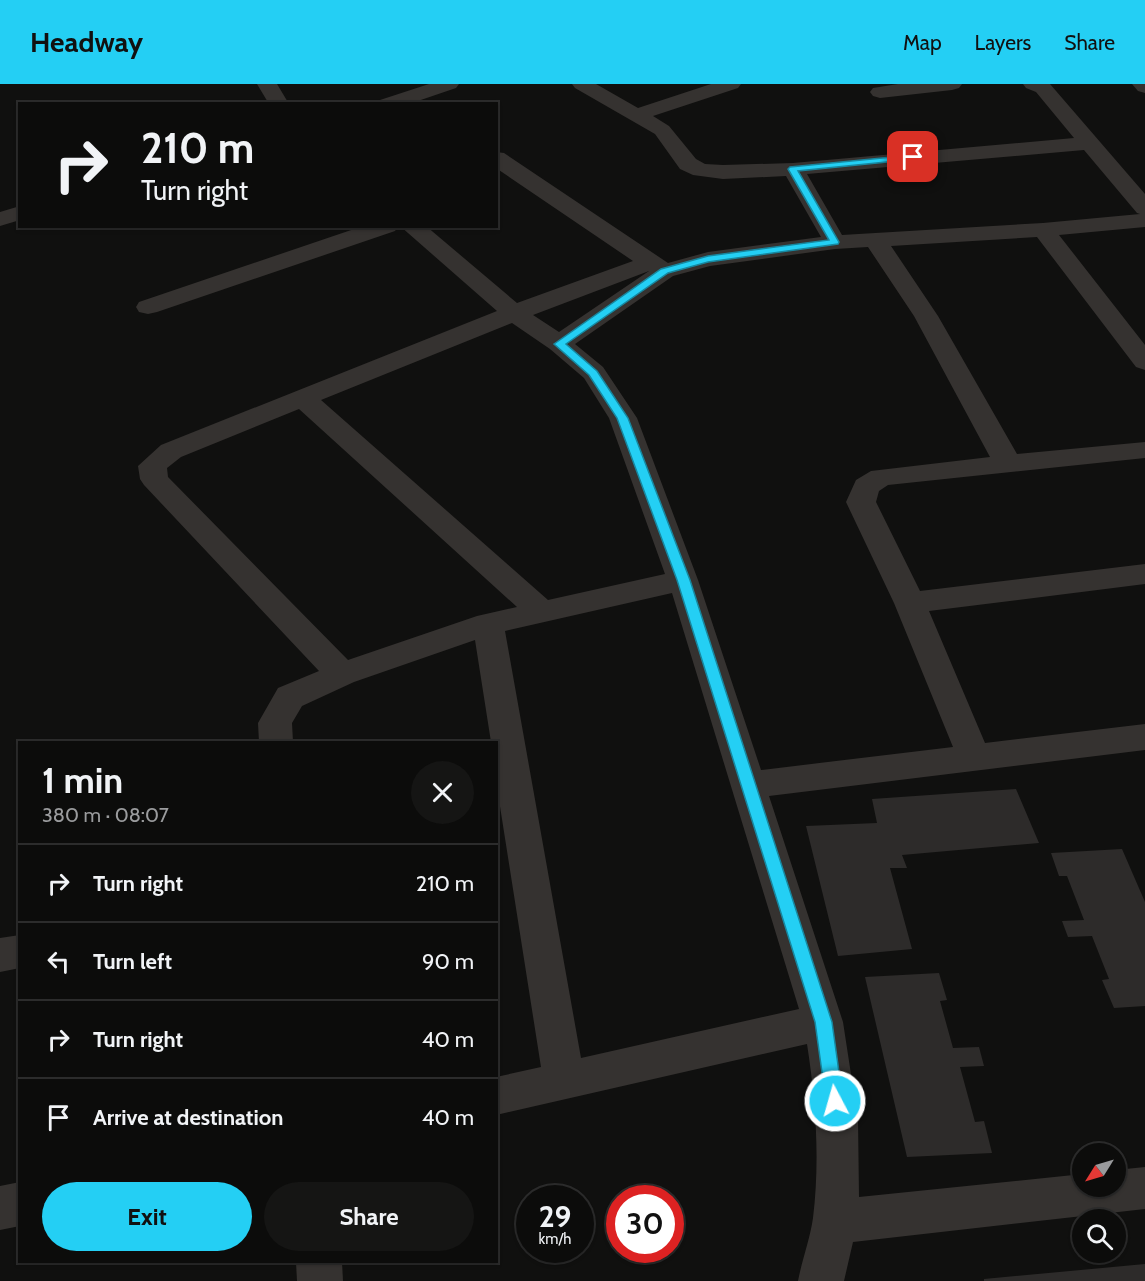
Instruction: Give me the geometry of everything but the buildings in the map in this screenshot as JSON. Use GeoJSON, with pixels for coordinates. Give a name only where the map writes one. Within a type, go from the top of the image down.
{"type":"FeatureCollection","features":[{"type":"Feature","properties":{"kind":"street"},"geometry":{"type":"LineString","coordinates":[[267,84],[278,102]]}},
{"type":"Feature","properties":{"kind":"street"},"geometry":{"type":"LineString","coordinates":[[402,102],[449,84]]}},
{"type":"Feature","properties":{"kind":"street"},"geometry":{"type":"LineString","coordinates":[[582,84],[662,130],[688,164],[701,170],[723,172],[793,169],[1088,143]]}},
{"type":"Feature","properties":{"kind":"street"},"geometry":{"type":"LineString","coordinates":[[636,115],[731,84]]}},
{"type":"Feature","properties":{"kind":"street"},"geometry":{"type":"LineString","coordinates":[[880,92],[952,84]]}},
{"type":"Feature","properties":{"kind":"street"},"geometry":{"type":"LineString","coordinates":[[1033,84],[1043,88],[1145,208]]}},
{"type":"Feature","properties":{"kind":"street"},"geometry":{"type":"LineString","coordinates":[[498,159],[658,266]]}},
{"type":"Feature","properties":{"kind":"street"},"geometry":{"type":"LineString","coordinates":[[793,169],[835,242]]}},
{"type":"Feature","properties":{"kind":"street"},"geometry":{"type":"LineString","coordinates":[[0,219],[18,214]]}},
{"type":"Feature","properties":{"kind":"street"},"geometry":{"type":"LineString","coordinates":[[342,674],[154,479],[152,465],[171,452],[514,313],[658,266],[835,242],[1042,230],[1145,220]]}},
{"type":"Feature","properties":{"kind":"street"},"geometry":{"type":"LineString","coordinates":[[148,307],[381,228]]}},
{"type":"Feature","properties":{"kind":"street"},"geometry":{"type":"LineString","coordinates":[[413,228],[514,313],[559,344],[594,373],[623,418],[683,580],[823,1022],[830,1054],[840,1148],[834,1221],[821,1281]]}},
{"type":"Feature","properties":{"kind":"street"},"geometry":{"type":"LineString","coordinates":[[1042,230],[1145,362]]}},
{"type":"Feature","properties":{"kind":"street"},"geometry":{"type":"LineString","coordinates":[[876,241],[926,316],[1008,464]]}},
{"type":"Feature","properties":{"kind":"street"},"geometry":{"type":"LineString","coordinates":[[559,344],[658,266]]}},
{"type":"Feature","properties":{"kind":"street"},"geometry":{"type":"LineString","coordinates":[[304,399],[542,612]]}},
{"type":"Feature","properties":{"kind":"street"},"geometry":{"type":"LineString","coordinates":[[974,757],[910,603],[861,502],[866,486],[881,477],[1145,450]]}},
{"type":"Feature","properties":{"kind":"street"},"geometry":{"type":"LineString","coordinates":[[910,603],[1145,574]]}},
{"type":"Feature","properties":{"kind":"street"},"geometry":{"type":"LineString","coordinates":[[276,741],[275,723],[290,696],[342,674],[488,624],[683,580]]}},
{"type":"Feature","properties":{"kind":"street"},"geometry":{"type":"LineString","coordinates":[[488,624],[564,1081]]}},
{"type":"Feature","properties":{"kind":"street"},"geometry":{"type":"LineString","coordinates":[[748,786],[1145,737]]}},
{"type":"Feature","properties":{"kind":"street"},"geometry":{"type":"LineString","coordinates":[[0,955],[18,951]]}},
{"type":"Feature","properties":{"kind":"street"},"geometry":{"type":"LineString","coordinates":[[498,1096],[823,1022]]}},
{"type":"Feature","properties":{"kind":"street"},"geometry":{"type":"LineString","coordinates":[[834,1221],[880,1218],[1145,1188]]}},
{"type":"Feature","properties":{"kind":"street"},"geometry":{"type":"LineString","coordinates":[[0,1208],[18,1204]]}},
{"type":"Feature","properties":{"kind":"street"},"geometry":{"type":"LineString","coordinates":[[319,1263],[320,1281]]}},
{"type":"Feature","properties":{"kind":"route"},"geometry":{"type":"LineString","coordinates":[[835,1101],[830,1054],[823,1022],[683,580],[623,418],[594,373],[559,344],[665,271],[708,259],[835,242],[793,169],[913,157]]}}]}
